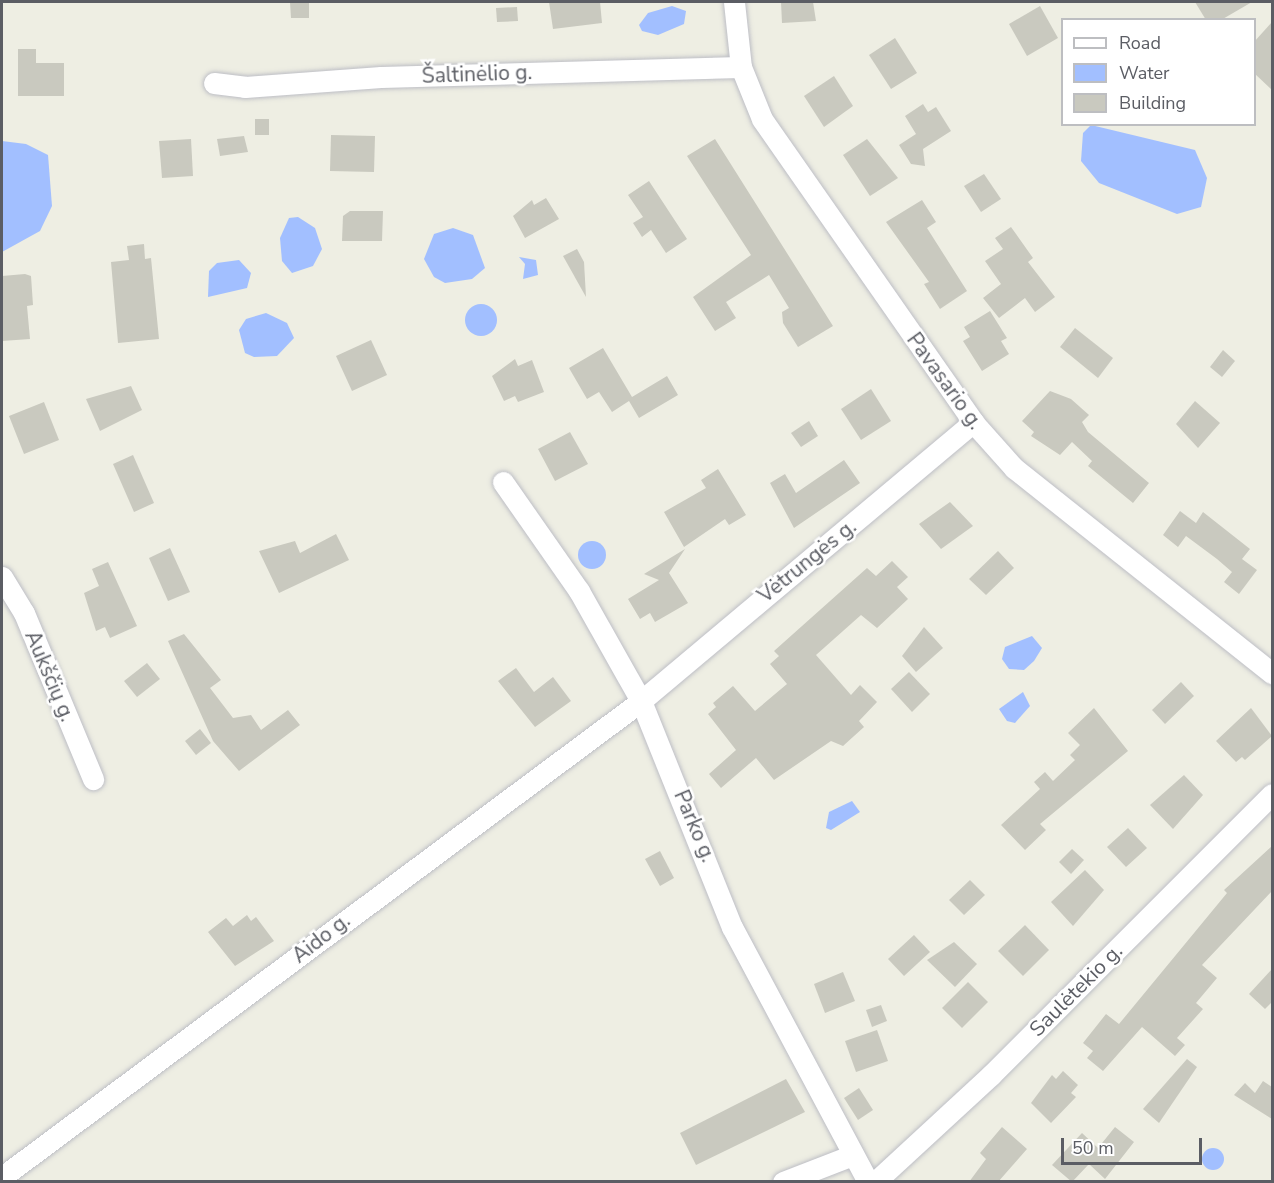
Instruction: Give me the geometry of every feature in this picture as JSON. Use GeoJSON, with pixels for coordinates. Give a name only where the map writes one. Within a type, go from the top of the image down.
{"type":"FeatureCollection","features":[{"type":"Feature","properties":{"kind":"street","name":"Pavasario g."},"geometry":{"type":"LineString","coordinates":[[734,2],[741,67],[773,137],[973,422],[1014,468],[1272,673]]}},
{"type":"Feature","properties":{"kind":"street","name":"Šaltinėlio g."},"geometry":{"type":"LineString","coordinates":[[214,83],[245,87],[381,77],[741,67]]}},
{"type":"Feature","properties":{"kind":"street","name":"Vėtrungės g."},"geometry":{"type":"LineString","coordinates":[[641,701],[973,422]]}},
{"type":"Feature","properties":{"kind":"street","name":"Parko g."},"geometry":{"type":"LineString","coordinates":[[503,482],[579,591],[641,701],[732,927],[850,1156],[868,1182]]}},
{"type":"Feature","properties":{"kind":"street","name":"Aukščių g."},"geometry":{"type":"LineString","coordinates":[[2,578],[24,613],[93,778]]}},
{"type":"Feature","properties":{"kind":"street","name":"Aido g."},"geometry":{"type":"LineString","coordinates":[[2,1177],[641,701]]}},
{"type":"Feature","properties":{"kind":"street","name":"Saulėtekio g."},"geometry":{"type":"LineString","coordinates":[[875,1182],[958,1107],[1272,794]]}},
{"type":"Feature","properties":{"kind":"street"},"geometry":{"type":"LineString","coordinates":[[783,1182],[850,1156]]}},
{"type":"Feature","properties":{"kind":"water"},"geometry":{"type":"Polygon","coordinates":[[[672,6],[686,11],[684,24],[658,35],[642,31],[639,25],[648,13],[672,6]]]}},
{"type":"Feature","properties":{"kind":"water"},"geometry":{"type":"Polygon","coordinates":[[[1090,126],[1095,126],[1195,150],[1207,178],[1201,207],[1177,214],[1099,183],[1081,161],[1083,133],[1090,126]]]}},
{"type":"Feature","properties":{"kind":"water"},"geometry":{"type":"Polygon","coordinates":[[[2,141],[26,144],[48,155],[52,206],[40,231],[2,252],[2,141]]]}},
{"type":"Feature","properties":{"kind":"water"},"geometry":{"type":"Polygon","coordinates":[[[298,217],[315,228],[322,249],[313,266],[292,273],[282,261],[280,238],[289,218],[298,217]]]}},
{"type":"Feature","properties":{"kind":"water"},"geometry":{"type":"Polygon","coordinates":[[[453,228],[473,235],[485,268],[472,279],[445,283],[434,277],[424,259],[434,234],[453,228]]]}},
{"type":"Feature","properties":{"kind":"water"},"geometry":{"type":"Polygon","coordinates":[[[519,257],[536,260],[538,275],[523,279],[525,264],[519,257]]]}},
{"type":"Feature","properties":{"kind":"water"},"geometry":{"type":"Polygon","coordinates":[[[239,260],[251,273],[247,288],[208,297],[209,271],[217,263],[239,260]]]}},
{"type":"Feature","properties":{"kind":"water"},"geometry":{"type":"Polygon","coordinates":[[[481,304],[492,309],[497,320],[492,331],[481,336],[470,331],[465,320],[470,309],[481,304]]]}},
{"type":"Feature","properties":{"kind":"water"},"geometry":{"type":"Polygon","coordinates":[[[266,313],[287,323],[294,338],[277,356],[254,357],[245,353],[239,330],[246,319],[266,313]]]}},
{"type":"Feature","properties":{"kind":"water"},"geometry":{"type":"Polygon","coordinates":[[[592,541],[602,545],[606,555],[602,565],[592,569],[582,565],[578,555],[582,545],[592,541]]]}},
{"type":"Feature","properties":{"kind":"water"},"geometry":{"type":"Polygon","coordinates":[[[1032,636],[1042,648],[1034,661],[1024,670],[1009,669],[1002,659],[1005,647],[1032,636]]]}},
{"type":"Feature","properties":{"kind":"water"},"geometry":{"type":"Polygon","coordinates":[[[1023,692],[1030,706],[1015,723],[1007,721],[999,709],[1023,692]]]}},
{"type":"Feature","properties":{"kind":"water"},"geometry":{"type":"Polygon","coordinates":[[[852,801],[860,812],[831,830],[826,828],[829,812],[852,801]]]}},
{"type":"Feature","properties":{"kind":"water"},"geometry":{"type":"Polygon","coordinates":[[[1213,1148],[1223,1155],[1224,1159],[1217,1169],[1213,1170],[1203,1163],[1202,1159],[1209,1149],[1213,1148]]]}},
{"type":"Feature","properties":{"kind":"building"},"geometry":{"type":"Polygon","coordinates":[[[290,2],[309,2],[309,18],[291,18],[290,2]]]}},
{"type":"Feature","properties":{"kind":"building"},"geometry":{"type":"Polygon","coordinates":[[[549,2],[600,2],[602,23],[553,29],[549,2]]]}},
{"type":"Feature","properties":{"kind":"building"},"geometry":{"type":"Polygon","coordinates":[[[781,2],[813,2],[816,21],[782,23],[781,2]]]}},
{"type":"Feature","properties":{"kind":"building"},"geometry":{"type":"Polygon","coordinates":[[[1195,2],[1252,2],[1224,18],[1205,18],[1195,2]]]}},
{"type":"Feature","properties":{"kind":"building"},"geometry":{"type":"Polygon","coordinates":[[[1040,6],[1058,38],[1027,56],[1009,24],[1040,6]]]}},
{"type":"Feature","properties":{"kind":"building"},"geometry":{"type":"Polygon","coordinates":[[[517,7],[518,21],[497,22],[496,8],[517,7]]]}},
{"type":"Feature","properties":{"kind":"building"},"geometry":{"type":"Polygon","coordinates":[[[1272,22],[1272,90],[1256,75],[1256,40],[1272,22]]]}},
{"type":"Feature","properties":{"kind":"building"},"geometry":{"type":"Polygon","coordinates":[[[895,38],[917,73],[891,89],[869,55],[895,38]]]}},
{"type":"Feature","properties":{"kind":"building"},"geometry":{"type":"Polygon","coordinates":[[[18,49],[36,49],[36,63],[64,63],[64,96],[18,96],[18,49]]]}},
{"type":"Feature","properties":{"kind":"building"},"geometry":{"type":"Polygon","coordinates":[[[834,76],[853,106],[824,127],[804,96],[834,76]]]}},
{"type":"Feature","properties":{"kind":"building"},"geometry":{"type":"Polygon","coordinates":[[[923,104],[928,112],[936,107],[951,131],[923,149],[925,166],[911,164],[899,145],[916,134],[905,116],[923,104]]]}},
{"type":"Feature","properties":{"kind":"building"},"geometry":{"type":"Polygon","coordinates":[[[255,119],[269,119],[269,135],[255,135],[255,119]]]}},
{"type":"Feature","properties":{"kind":"building"},"geometry":{"type":"Polygon","coordinates":[[[331,135],[375,136],[374,172],[330,171],[331,135]]]}},
{"type":"Feature","properties":{"kind":"building"},"geometry":{"type":"Polygon","coordinates":[[[244,136],[248,152],[220,156],[217,139],[244,136]]]}},
{"type":"Feature","properties":{"kind":"building"},"geometry":{"type":"Polygon","coordinates":[[[191,139],[193,176],[162,178],[159,141],[191,139]]]}},
{"type":"Feature","properties":{"kind":"building"},"geometry":{"type":"Polygon","coordinates":[[[715,139],[833,326],[798,347],[783,323],[782,312],[789,308],[769,275],[726,302],[736,318],[715,331],[693,297],[751,255],[687,156],[715,139]]]}},
{"type":"Feature","properties":{"kind":"building"},"geometry":{"type":"Polygon","coordinates":[[[867,139],[898,178],[870,196],[843,155],[867,139]]]}},
{"type":"Feature","properties":{"kind":"building"},"geometry":{"type":"Polygon","coordinates":[[[984,174],[1001,199],[981,212],[964,186],[984,174]]]}},
{"type":"Feature","properties":{"kind":"building"},"geometry":{"type":"Polygon","coordinates":[[[649,181],[687,239],[666,253],[651,230],[642,237],[633,223],[643,217],[628,195],[649,181]]]}},
{"type":"Feature","properties":{"kind":"building"},"geometry":{"type":"Polygon","coordinates":[[[546,198],[559,219],[525,238],[513,216],[532,200],[534,205],[546,198]]]}},
{"type":"Feature","properties":{"kind":"building"},"geometry":{"type":"Polygon","coordinates":[[[922,200],[936,222],[927,228],[967,291],[940,309],[924,284],[929,282],[886,222],[922,200]]]}},
{"type":"Feature","properties":{"kind":"building"},"geometry":{"type":"Polygon","coordinates":[[[350,211],[383,211],[382,241],[342,241],[343,216],[350,211]]]}},
{"type":"Feature","properties":{"kind":"building"},"geometry":{"type":"Polygon","coordinates":[[[1011,227],[1033,258],[1028,262],[1055,297],[1035,312],[1025,298],[999,318],[983,298],[1001,284],[985,261],[1003,249],[995,238],[1011,227]]]}},
{"type":"Feature","properties":{"kind":"building"},"geometry":{"type":"Polygon","coordinates":[[[144,244],[145,259],[151,258],[159,339],[118,343],[111,262],[129,260],[127,246],[144,244]]]}},
{"type":"Feature","properties":{"kind":"building"},"geometry":{"type":"Polygon","coordinates":[[[577,249],[584,262],[586,297],[563,256],[577,249]]]}},
{"type":"Feature","properties":{"kind":"building"},"geometry":{"type":"Polygon","coordinates":[[[25,274],[31,276],[33,305],[27,306],[30,339],[2,341],[2,276],[25,274]]]}},
{"type":"Feature","properties":{"kind":"building"},"geometry":{"type":"Polygon","coordinates":[[[990,311],[1007,338],[1001,341],[1009,354],[982,371],[963,341],[970,337],[964,327],[990,311]]]}},
{"type":"Feature","properties":{"kind":"building"},"geometry":{"type":"Polygon","coordinates":[[[1075,328],[1113,358],[1098,378],[1060,347],[1075,328]]]}},
{"type":"Feature","properties":{"kind":"building"},"geometry":{"type":"Polygon","coordinates":[[[371,340],[387,375],[352,391],[336,356],[371,340]]]}},
{"type":"Feature","properties":{"kind":"building"},"geometry":{"type":"Polygon","coordinates":[[[603,348],[632,397],[667,376],[678,395],[639,418],[629,401],[612,412],[599,392],[587,399],[569,368],[603,348]]]}},
{"type":"Feature","properties":{"kind":"building"},"geometry":{"type":"Polygon","coordinates":[[[1223,350],[1235,361],[1222,377],[1210,367],[1223,350]]]}},
{"type":"Feature","properties":{"kind":"building"},"geometry":{"type":"Polygon","coordinates":[[[515,359],[518,366],[532,360],[544,392],[518,402],[515,396],[504,401],[492,376],[515,359]]]}},
{"type":"Feature","properties":{"kind":"building"},"geometry":{"type":"Polygon","coordinates":[[[131,386],[142,410],[100,431],[86,399],[131,386]]]}},
{"type":"Feature","properties":{"kind":"building"},"geometry":{"type":"Polygon","coordinates":[[[871,389],[891,421],[861,440],[841,409],[871,389]]]}},
{"type":"Feature","properties":{"kind":"building"},"geometry":{"type":"Polygon","coordinates":[[[1050,391],[1071,399],[1089,415],[1082,422],[1088,432],[1149,483],[1133,503],[1088,466],[1092,461],[1072,442],[1060,455],[1031,436],[1034,432],[1022,421],[1050,391]]]}},
{"type":"Feature","properties":{"kind":"building"},"geometry":{"type":"Polygon","coordinates":[[[1195,401],[1220,423],[1198,448],[1176,424],[1195,401]]]}},
{"type":"Feature","properties":{"kind":"building"},"geometry":{"type":"Polygon","coordinates":[[[44,402],[59,440],[24,454],[9,416],[44,402]]]}},
{"type":"Feature","properties":{"kind":"building"},"geometry":{"type":"Polygon","coordinates":[[[809,421],[818,436],[801,447],[791,433],[809,421]]]}},
{"type":"Feature","properties":{"kind":"building"},"geometry":{"type":"Polygon","coordinates":[[[570,432],[588,464],[555,481],[538,449],[570,432]]]}},
{"type":"Feature","properties":{"kind":"building"},"geometry":{"type":"Polygon","coordinates":[[[133,455],[154,503],[134,512],[113,464],[133,455]]]}},
{"type":"Feature","properties":{"kind":"building"},"geometry":{"type":"Polygon","coordinates":[[[844,460],[860,483],[794,528],[770,483],[785,474],[796,493],[844,460]]]}},
{"type":"Feature","properties":{"kind":"building"},"geometry":{"type":"Polygon","coordinates":[[[718,469],[746,515],[729,525],[725,519],[684,547],[664,512],[706,488],[701,480],[718,469]]]}},
{"type":"Feature","properties":{"kind":"building"},"geometry":{"type":"Polygon","coordinates":[[[950,502],[973,526],[941,549],[919,524],[950,502]]]}},
{"type":"Feature","properties":{"kind":"building"},"geometry":{"type":"Polygon","coordinates":[[[1180,511],[1196,523],[1203,512],[1250,549],[1242,559],[1257,570],[1239,594],[1224,582],[1232,572],[1217,559],[1186,536],[1178,547],[1163,535],[1180,511]]]}},
{"type":"Feature","properties":{"kind":"building"},"geometry":{"type":"Polygon","coordinates":[[[336,534],[349,560],[279,593],[259,551],[295,541],[300,553],[336,534]]]}},
{"type":"Feature","properties":{"kind":"building"},"geometry":{"type":"Polygon","coordinates":[[[170,548],[190,592],[168,601],[149,558],[170,548]]]}},
{"type":"Feature","properties":{"kind":"building"},"geometry":{"type":"Polygon","coordinates":[[[685,549],[669,573],[688,603],[655,622],[650,613],[640,619],[628,599],[659,580],[644,574],[685,549]]]}},
{"type":"Feature","properties":{"kind":"building"},"geometry":{"type":"Polygon","coordinates":[[[998,551],[1014,568],[986,595],[969,579],[998,551]]]}},
{"type":"Feature","properties":{"kind":"building"},"geometry":{"type":"Polygon","coordinates":[[[892,561],[908,577],[897,587],[908,599],[877,628],[861,615],[816,655],[851,695],[860,685],[877,702],[859,721],[864,727],[843,746],[831,741],[774,780],[756,758],[721,788],[709,774],[736,750],[708,714],[716,707],[713,703],[733,686],[755,711],[787,684],[770,664],[779,656],[774,651],[867,568],[876,576],[892,561]]]}},
{"type":"Feature","properties":{"kind":"building"},"geometry":{"type":"Polygon","coordinates":[[[108,562],[137,626],[110,638],[105,627],[96,631],[84,593],[99,586],[92,569],[108,562]]]}},
{"type":"Feature","properties":{"kind":"building"},"geometry":{"type":"Polygon","coordinates":[[[924,627],[943,648],[916,672],[902,656],[924,627]]]}},
{"type":"Feature","properties":{"kind":"building"},"geometry":{"type":"Polygon","coordinates":[[[184,634],[221,680],[210,688],[233,718],[251,715],[261,730],[288,710],[300,725],[239,771],[213,741],[168,641],[184,634]]]}},
{"type":"Feature","properties":{"kind":"building"},"geometry":{"type":"Polygon","coordinates":[[[147,663],[160,679],[137,697],[124,681],[147,663]]]}},
{"type":"Feature","properties":{"kind":"building"},"geometry":{"type":"Polygon","coordinates":[[[516,668],[534,692],[553,677],[571,701],[535,727],[498,681],[516,668]]]}},
{"type":"Feature","properties":{"kind":"building"},"geometry":{"type":"Polygon","coordinates":[[[909,672],[930,694],[912,712],[891,689],[909,672]]]}},
{"type":"Feature","properties":{"kind":"building"},"geometry":{"type":"Polygon","coordinates":[[[1181,682],[1194,696],[1165,724],[1152,710],[1181,682]]]}},
{"type":"Feature","properties":{"kind":"building"},"geometry":{"type":"Polygon","coordinates":[[[1094,708],[1128,751],[1040,824],[1046,830],[1025,850],[1001,825],[1040,789],[1034,782],[1045,772],[1053,781],[1075,760],[1070,755],[1080,745],[1068,733],[1094,708]]]}},
{"type":"Feature","properties":{"kind":"building"},"geometry":{"type":"Polygon","coordinates":[[[1251,708],[1272,736],[1245,760],[1242,757],[1236,762],[1216,741],[1251,708]]]}},
{"type":"Feature","properties":{"kind":"building"},"geometry":{"type":"Polygon","coordinates":[[[200,729],[211,743],[196,755],[185,741],[200,729]]]}},
{"type":"Feature","properties":{"kind":"building"},"geometry":{"type":"Polygon","coordinates":[[[1184,775],[1203,795],[1173,829],[1150,805],[1184,775]]]}},
{"type":"Feature","properties":{"kind":"building"},"geometry":{"type":"Polygon","coordinates":[[[1128,828],[1147,848],[1126,867],[1107,847],[1128,828]]]}},
{"type":"Feature","properties":{"kind":"building"},"geometry":{"type":"Polygon","coordinates":[[[1272,846],[1272,891],[1202,965],[1217,978],[1196,1003],[1203,1009],[1177,1038],[1185,1045],[1175,1056],[1142,1027],[1103,1071],[1087,1058],[1093,1051],[1083,1043],[1106,1014],[1119,1024],[1227,893],[1224,890],[1272,846]]]}},
{"type":"Feature","properties":{"kind":"building"},"geometry":{"type":"Polygon","coordinates":[[[1072,849],[1084,860],[1071,874],[1059,862],[1072,849]]]}},
{"type":"Feature","properties":{"kind":"building"},"geometry":{"type":"Polygon","coordinates":[[[660,851],[674,878],[660,886],[645,859],[660,851]]]}},
{"type":"Feature","properties":{"kind":"building"},"geometry":{"type":"Polygon","coordinates":[[[1085,870],[1104,890],[1073,926],[1051,902],[1085,870]]]}},
{"type":"Feature","properties":{"kind":"building"},"geometry":{"type":"Polygon","coordinates":[[[970,880],[985,895],[964,915],[949,900],[970,880]]]}},
{"type":"Feature","properties":{"kind":"building"},"geometry":{"type":"Polygon","coordinates":[[[247,915],[251,921],[256,917],[274,941],[235,966],[208,932],[226,918],[233,926],[247,915]]]}},
{"type":"Feature","properties":{"kind":"building"},"geometry":{"type":"Polygon","coordinates":[[[1025,925],[1049,950],[1023,976],[998,951],[1025,925]]]}},
{"type":"Feature","properties":{"kind":"building"},"geometry":{"type":"Polygon","coordinates":[[[914,935],[930,952],[904,976],[888,959],[914,935]]]}},
{"type":"Feature","properties":{"kind":"building"},"geometry":{"type":"Polygon","coordinates":[[[954,942],[977,964],[955,987],[927,960],[954,942]]]}},
{"type":"Feature","properties":{"kind":"building"},"geometry":{"type":"Polygon","coordinates":[[[1272,969],[1272,1002],[1265,1009],[1249,994],[1272,969]]]}},
{"type":"Feature","properties":{"kind":"building"},"geometry":{"type":"Polygon","coordinates":[[[843,972],[855,1001],[825,1013],[814,984],[843,972]]]}},
{"type":"Feature","properties":{"kind":"building"},"geometry":{"type":"Polygon","coordinates":[[[968,982],[988,1002],[962,1028],[942,1008],[968,982]]]}},
{"type":"Feature","properties":{"kind":"building"},"geometry":{"type":"Polygon","coordinates":[[[881,1005],[887,1021],[872,1027],[866,1010],[881,1005]]]}},
{"type":"Feature","properties":{"kind":"building"},"geometry":{"type":"Polygon","coordinates":[[[877,1030],[888,1061],[856,1072],[845,1041],[877,1030]]]}},
{"type":"Feature","properties":{"kind":"building"},"geometry":{"type":"Polygon","coordinates":[[[1187,1059],[1197,1067],[1159,1123],[1143,1109],[1187,1059]]]}},
{"type":"Feature","properties":{"kind":"building"},"geometry":{"type":"Polygon","coordinates":[[[1063,1071],[1078,1085],[1071,1093],[1076,1097],[1051,1123],[1031,1103],[1052,1075],[1056,1079],[1063,1071]]]}},
{"type":"Feature","properties":{"kind":"building"},"geometry":{"type":"Polygon","coordinates":[[[786,1079],[805,1112],[696,1165],[680,1133],[786,1079]]]}},
{"type":"Feature","properties":{"kind":"building"},"geometry":{"type":"Polygon","coordinates":[[[1263,1081],[1272,1087],[1272,1119],[1234,1095],[1245,1083],[1255,1093],[1263,1081]]]}},
{"type":"Feature","properties":{"kind":"building"},"geometry":{"type":"Polygon","coordinates":[[[859,1088],[873,1110],[858,1120],[844,1098],[859,1088]]]}},
{"type":"Feature","properties":{"kind":"building"},"geometry":{"type":"Polygon","coordinates":[[[1002,1127],[1027,1149],[998,1182],[969,1182],[986,1159],[980,1153],[1002,1127]]]}},
{"type":"Feature","properties":{"kind":"building"},"geometry":{"type":"Polygon","coordinates":[[[1115,1127],[1134,1142],[1105,1179],[1089,1164],[1072,1182],[1052,1165],[1082,1133],[1098,1148],[1115,1127]]]}}]}
